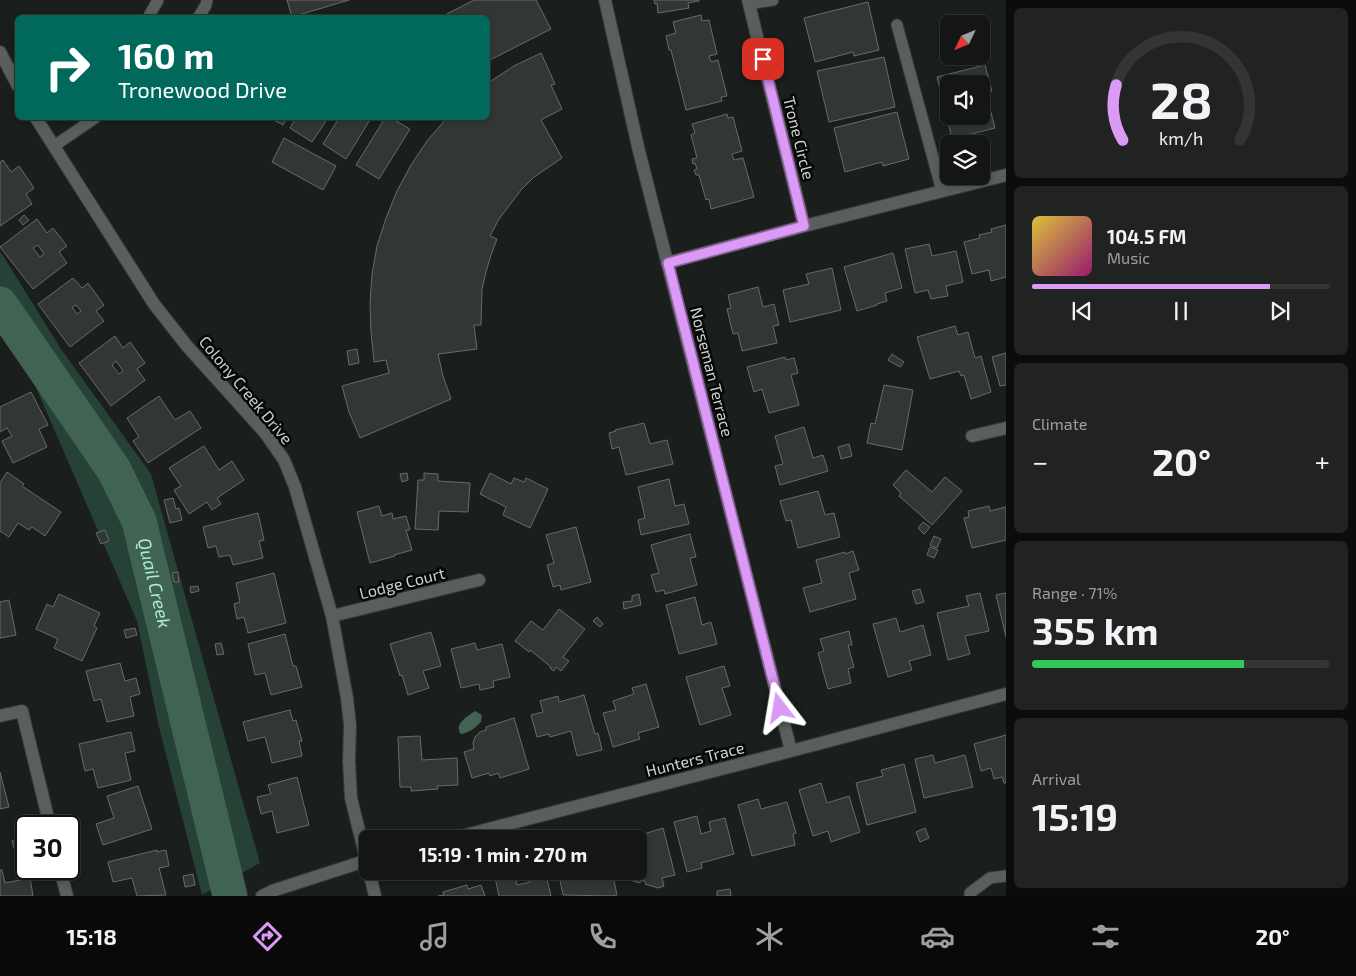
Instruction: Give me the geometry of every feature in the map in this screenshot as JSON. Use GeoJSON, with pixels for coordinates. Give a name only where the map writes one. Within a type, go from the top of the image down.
{"type":"FeatureCollection","features":[{"type":"Feature","properties":{"kind":"street","name":"Norseman Terrace"},"geometry":{"type":"LineString","coordinates":[[605,0],[638,147],[791,751]]}},
{"type":"Feature","properties":{"kind":"street","name":"Trone Circle"},"geometry":{"type":"LineString","coordinates":[[749,2],[804,226]]}},
{"type":"Feature","properties":{"kind":"street"},"geometry":{"type":"LineString","coordinates":[[0,52],[15,80]]}},
{"type":"Feature","properties":{"kind":"street","name":"Colony Creek Drive"},"geometry":{"type":"LineString","coordinates":[[37,120],[154,304],[187,346],[266,434],[284,460],[295,487],[332,616],[347,698],[350,725],[348,761],[351,798],[359,832]]}},
{"type":"Feature","properties":{"kind":"street"},"geometry":{"type":"LineString","coordinates":[[668,263],[804,226],[1006,175]]}},
{"type":"Feature","properties":{"kind":"street"},"geometry":{"type":"LineString","coordinates":[[972,436],[1006,428]]}},
{"type":"Feature","properties":{"kind":"street","name":"Lodge Court"},"geometry":{"type":"LineString","coordinates":[[332,616],[479,580]]}},
{"type":"Feature","properties":{"kind":"street","name":"Hunters Trace"},"geometry":{"type":"LineString","coordinates":[[485,830],[1006,694]]}},
{"type":"Feature","properties":{"kind":"street"},"geometry":{"type":"LineString","coordinates":[[0,716],[22,711],[47,815]]}},
{"type":"Feature","properties":{"kind":"street"},"geometry":{"type":"LineString","coordinates":[[267,893],[359,867]]}},
{"type":"Feature","properties":{"kind":"street"},"geometry":{"type":"LineString","coordinates":[[63,880],[67,896]]}},
{"type":"Feature","properties":{"kind":"street","name":"Colony Creek Drive"},"geometry":{"type":"LineString","coordinates":[[371,880],[375,896]]}},
{"type":"Feature","properties":{"kind":"lane"},"geometry":{"type":"LineString","coordinates":[[150,15],[158,0]]}},
{"type":"Feature","properties":{"kind":"lane"},"geometry":{"type":"LineString","coordinates":[[200,15],[207,0]]}},
{"type":"Feature","properties":{"kind":"lane"},"geometry":{"type":"LineString","coordinates":[[749,2],[773,0]]}},
{"type":"Feature","properties":{"kind":"lane"},"geometry":{"type":"LineString","coordinates":[[897,26],[942,191]]}},
{"type":"Feature","properties":{"kind":"lane"},"geometry":{"type":"LineString","coordinates":[[54,146],[92,120]]}},
{"type":"Feature","properties":{"kind":"lane"},"geometry":{"type":"LineString","coordinates":[[970,896],[990,878],[1006,876]]}},
{"type":"Feature","properties":{"kind":"shaded area"},"geometry":{"type":"Polygon","coordinates":[[[0,251],[61,349],[151,474],[260,863],[202,895],[159,727],[137,621],[28,369],[0,328],[0,251]]]}},
{"type":"Feature","properties":{"kind":"shaded area"},"geometry":{"type":"Polygon","coordinates":[[[475,711],[482,715],[481,722],[467,733],[461,734],[459,730],[460,724],[475,711]]]}},
{"type":"Feature","properties":{"kind":"building"},"geometry":{"type":"Polygon","coordinates":[[[287,0],[349,0],[299,15],[291,15],[287,0]]]}},
{"type":"Feature","properties":{"kind":"building"},"geometry":{"type":"Polygon","coordinates":[[[474,0],[536,0],[551,29],[490,60],[490,15],[445,15],[474,0]]]}},
{"type":"Feature","properties":{"kind":"building"},"geometry":{"type":"Polygon","coordinates":[[[654,0],[699,1],[688,3],[689,8],[658,13],[657,3],[655,4],[654,0]]]}},
{"type":"Feature","properties":{"kind":"building"},"geometry":{"type":"Polygon","coordinates":[[[868,2],[879,50],[854,56],[853,52],[815,62],[804,18],[868,2]]]}},
{"type":"Feature","properties":{"kind":"building"},"geometry":{"type":"Polygon","coordinates":[[[701,15],[702,21],[709,20],[717,54],[709,56],[711,62],[718,60],[727,96],[721,97],[722,101],[686,110],[666,36],[676,33],[673,22],[701,15]]]}},
{"type":"Feature","properties":{"kind":"building"},"geometry":{"type":"Polygon","coordinates":[[[541,53],[555,84],[551,85],[562,109],[541,120],[562,158],[534,177],[521,190],[499,219],[490,236],[497,239],[482,289],[481,325],[474,325],[477,349],[438,354],[451,399],[360,438],[349,412],[342,386],[389,373],[386,360],[374,362],[370,303],[372,274],[377,246],[397,191],[427,141],[445,120],[490,120],[490,82],[514,66],[541,53]]]}},
{"type":"Feature","properties":{"kind":"building"},"geometry":{"type":"Polygon","coordinates":[[[884,57],[895,107],[829,122],[817,71],[884,57]]]}},
{"type":"Feature","properties":{"kind":"building"},"geometry":{"type":"Polygon","coordinates":[[[985,65],[988,75],[945,75],[985,65]]]}},
{"type":"Feature","properties":{"kind":"building"},"geometry":{"type":"Polygon","coordinates":[[[940,76],[940,89],[937,77],[940,76]]]}},
{"type":"Feature","properties":{"kind":"building"},"geometry":{"type":"Polygon","coordinates":[[[990,109],[995,128],[968,135],[951,135],[949,125],[990,125],[990,109]]]}},
{"type":"Feature","properties":{"kind":"building"},"geometry":{"type":"Polygon","coordinates":[[[897,112],[909,159],[883,166],[882,162],[845,172],[834,128],[897,112]]]}},
{"type":"Feature","properties":{"kind":"building"},"geometry":{"type":"Polygon","coordinates":[[[727,114],[728,118],[733,117],[742,151],[732,154],[734,160],[743,158],[754,197],[711,209],[709,199],[706,200],[699,175],[696,175],[694,170],[697,169],[692,159],[697,158],[691,135],[695,133],[692,124],[727,114]]]}},
{"type":"Feature","properties":{"kind":"building"},"geometry":{"type":"Polygon","coordinates":[[[274,120],[286,120],[283,125],[274,120]]]}},
{"type":"Feature","properties":{"kind":"building"},"geometry":{"type":"Polygon","coordinates":[[[295,120],[327,120],[312,142],[290,128],[295,120]]]}},
{"type":"Feature","properties":{"kind":"building"},"geometry":{"type":"Polygon","coordinates":[[[338,120],[370,120],[346,159],[323,144],[338,120]]]}},
{"type":"Feature","properties":{"kind":"building"},"geometry":{"type":"Polygon","coordinates":[[[384,120],[394,120],[410,129],[379,179],[356,165],[384,120]]]}},
{"type":"Feature","properties":{"kind":"building"},"geometry":{"type":"Polygon","coordinates":[[[284,138],[336,166],[323,190],[272,162],[284,138]]]}},
{"type":"Feature","properties":{"kind":"building"},"geometry":{"type":"Polygon","coordinates":[[[3,160],[11,172],[19,166],[34,188],[26,194],[32,204],[0,226],[0,162],[3,160]]]}},
{"type":"Feature","properties":{"kind":"building"},"geometry":{"type":"Polygon","coordinates":[[[24,215],[29,220],[23,225],[19,220],[24,215]]]}},
{"type":"Feature","properties":{"kind":"building"},"geometry":{"type":"Polygon","coordinates":[[[37,219],[47,233],[53,228],[67,246],[59,252],[67,263],[33,289],[0,247],[37,219]],[[38,245],[33,248],[40,257],[44,254],[38,245]]]}},
{"type":"Feature","properties":{"kind":"building"},"geometry":{"type":"Polygon","coordinates":[[[1006,225],[1006,277],[991,281],[989,270],[972,274],[964,242],[980,238],[979,235],[992,232],[991,229],[1006,225]]]}},
{"type":"Feature","properties":{"kind":"building"},"geometry":{"type":"Polygon","coordinates":[[[929,244],[932,256],[956,251],[963,282],[946,286],[948,296],[931,299],[928,290],[915,293],[905,249],[929,244]]]}},
{"type":"Feature","properties":{"kind":"building"},"geometry":{"type":"Polygon","coordinates":[[[893,253],[902,288],[885,293],[887,301],[857,311],[844,267],[893,253]]]}},
{"type":"Feature","properties":{"kind":"building"},"geometry":{"type":"Polygon","coordinates":[[[832,268],[841,310],[790,322],[783,290],[809,284],[806,274],[832,268]]]}},
{"type":"Feature","properties":{"kind":"building"},"geometry":{"type":"Polygon","coordinates":[[[73,278],[82,288],[88,283],[104,305],[96,311],[104,321],[70,347],[38,304],[73,278]],[[76,305],[72,307],[77,314],[81,311],[76,305]]]}},
{"type":"Feature","properties":{"kind":"building"},"geometry":{"type":"Polygon","coordinates":[[[758,287],[763,307],[774,304],[779,325],[773,326],[777,343],[742,351],[738,333],[733,334],[727,309],[731,308],[728,295],[758,287]]]}},
{"type":"Feature","properties":{"kind":"building"},"geometry":{"type":"Polygon","coordinates":[[[955,326],[958,335],[968,332],[975,358],[981,356],[991,392],[971,399],[964,375],[961,376],[959,371],[930,379],[917,337],[955,326]]]}},
{"type":"Feature","properties":{"kind":"building"},"geometry":{"type":"Polygon","coordinates":[[[115,336],[123,348],[130,342],[145,363],[137,369],[145,380],[111,406],[79,363],[115,336]],[[116,361],[112,365],[119,374],[123,371],[116,361]]]}},
{"type":"Feature","properties":{"kind":"building"},"geometry":{"type":"Polygon","coordinates":[[[357,349],[359,363],[349,365],[347,351],[357,349]]]}},
{"type":"Feature","properties":{"kind":"building"},"geometry":{"type":"Polygon","coordinates":[[[1006,353],[1006,385],[1000,386],[992,357],[1006,353]]]}},
{"type":"Feature","properties":{"kind":"building"},"geometry":{"type":"Polygon","coordinates":[[[892,354],[904,362],[900,367],[888,360],[892,354]]]}},
{"type":"Feature","properties":{"kind":"building"},"geometry":{"type":"Polygon","coordinates":[[[785,357],[786,360],[794,358],[798,373],[791,375],[799,405],[769,413],[762,389],[754,392],[747,367],[785,357]]]}},
{"type":"Feature","properties":{"kind":"building"},"geometry":{"type":"Polygon","coordinates":[[[884,385],[913,390],[902,450],[867,443],[871,423],[875,424],[884,385]]]}},
{"type":"Feature","properties":{"kind":"building"},"geometry":{"type":"Polygon","coordinates":[[[31,392],[48,425],[39,429],[47,447],[13,463],[2,441],[12,436],[7,428],[0,432],[0,407],[31,392]]]}},
{"type":"Feature","properties":{"kind":"building"},"geometry":{"type":"Polygon","coordinates":[[[159,396],[175,420],[190,411],[201,428],[148,463],[133,441],[139,437],[127,418],[159,396]]]}},
{"type":"Feature","properties":{"kind":"building"},"geometry":{"type":"Polygon","coordinates":[[[644,423],[650,444],[667,440],[673,464],[626,475],[619,447],[612,449],[609,433],[644,423]]]}},
{"type":"Feature","properties":{"kind":"building"},"geometry":{"type":"Polygon","coordinates":[[[804,427],[813,458],[823,455],[828,471],[780,485],[775,466],[783,464],[775,436],[804,427]]]}},
{"type":"Feature","properties":{"kind":"building"},"geometry":{"type":"Polygon","coordinates":[[[849,444],[852,456],[841,459],[838,447],[849,444]]]}},
{"type":"Feature","properties":{"kind":"building"},"geometry":{"type":"Polygon","coordinates":[[[204,446],[219,470],[232,461],[244,480],[217,498],[221,504],[212,510],[207,502],[189,514],[174,490],[181,486],[169,468],[204,446]]]}},
{"type":"Feature","properties":{"kind":"building"},"geometry":{"type":"Polygon","coordinates":[[[906,470],[932,492],[945,477],[962,491],[932,525],[899,496],[901,493],[893,485],[906,470]]]}},
{"type":"Feature","properties":{"kind":"building"},"geometry":{"type":"Polygon","coordinates":[[[7,472],[24,484],[22,486],[61,512],[45,536],[32,527],[29,530],[18,523],[9,537],[0,531],[0,483],[7,472]]]}},
{"type":"Feature","properties":{"kind":"building"},"geometry":{"type":"Polygon","coordinates":[[[407,473],[408,480],[402,482],[400,474],[407,473]]]}},
{"type":"Feature","properties":{"kind":"building"},"geometry":{"type":"Polygon","coordinates":[[[424,473],[438,474],[438,481],[470,483],[468,512],[439,511],[438,530],[415,529],[418,480],[424,480],[424,473]]]}},
{"type":"Feature","properties":{"kind":"building"},"geometry":{"type":"Polygon","coordinates":[[[490,473],[511,484],[514,478],[524,482],[526,478],[548,489],[530,528],[503,515],[506,507],[480,494],[490,473]]]}},
{"type":"Feature","properties":{"kind":"building"},"geometry":{"type":"Polygon","coordinates":[[[669,479],[675,506],[684,504],[689,524],[641,535],[638,520],[645,518],[638,487],[669,479]]]}},
{"type":"Feature","properties":{"kind":"building"},"geometry":{"type":"Polygon","coordinates":[[[818,491],[825,515],[834,513],[840,537],[798,548],[791,520],[786,521],[780,501],[818,491]]]}},
{"type":"Feature","properties":{"kind":"building"},"geometry":{"type":"Polygon","coordinates":[[[173,498],[176,509],[179,508],[182,520],[170,523],[164,500],[173,498]]]}},
{"type":"Feature","properties":{"kind":"building"},"geometry":{"type":"Polygon","coordinates":[[[379,506],[382,516],[392,513],[393,519],[406,516],[410,530],[406,530],[412,550],[370,563],[357,512],[379,506]]]}},
{"type":"Feature","properties":{"kind":"building"},"geometry":{"type":"Polygon","coordinates":[[[989,506],[990,511],[1006,507],[1006,540],[972,548],[964,518],[969,517],[968,511],[989,506]]]}},
{"type":"Feature","properties":{"kind":"building"},"geometry":{"type":"Polygon","coordinates":[[[258,513],[264,540],[259,541],[263,558],[233,565],[230,555],[219,557],[216,546],[208,548],[203,527],[258,513]]]}},
{"type":"Feature","properties":{"kind":"building"},"geometry":{"type":"Polygon","coordinates":[[[923,522],[930,527],[924,534],[918,528],[923,522]]]}},
{"type":"Feature","properties":{"kind":"building"},"geometry":{"type":"Polygon","coordinates":[[[576,527],[591,582],[561,590],[560,585],[553,587],[547,565],[554,563],[546,535],[576,527]]]}},
{"type":"Feature","properties":{"kind":"building"},"geometry":{"type":"Polygon","coordinates":[[[105,530],[109,541],[101,544],[96,533],[105,530]]]}},
{"type":"Feature","properties":{"kind":"building"},"geometry":{"type":"Polygon","coordinates":[[[690,534],[696,557],[690,558],[697,585],[665,594],[664,590],[656,592],[651,575],[659,573],[651,545],[690,534]]]}},
{"type":"Feature","properties":{"kind":"building"},"geometry":{"type":"Polygon","coordinates":[[[934,536],[941,539],[937,548],[930,545],[934,536]]]}},
{"type":"Feature","properties":{"kind":"building"},"geometry":{"type":"Polygon","coordinates":[[[930,547],[938,550],[934,558],[927,555],[930,547]]]}},
{"type":"Feature","properties":{"kind":"building"},"geometry":{"type":"Polygon","coordinates":[[[853,551],[859,570],[849,573],[856,599],[810,612],[803,588],[822,583],[816,560],[853,551]]]}},
{"type":"Feature","properties":{"kind":"building"},"geometry":{"type":"Polygon","coordinates":[[[178,572],[179,582],[174,582],[172,573],[178,572]]]}},
{"type":"Feature","properties":{"kind":"building"},"geometry":{"type":"Polygon","coordinates":[[[274,573],[286,623],[248,633],[244,617],[237,619],[234,604],[240,602],[236,583],[274,573]]]}},
{"type":"Feature","properties":{"kind":"building"},"geometry":{"type":"Polygon","coordinates":[[[198,586],[199,591],[191,593],[190,587],[198,586]]]}},
{"type":"Feature","properties":{"kind":"building"},"geometry":{"type":"Polygon","coordinates":[[[920,589],[924,602],[916,604],[912,591],[920,589]]]}},
{"type":"Feature","properties":{"kind":"building"},"geometry":{"type":"Polygon","coordinates":[[[980,593],[989,631],[965,636],[970,654],[948,660],[937,613],[969,606],[966,596],[980,593]]]}},
{"type":"Feature","properties":{"kind":"building"},"geometry":{"type":"Polygon","coordinates":[[[1006,593],[1006,637],[996,595],[1006,593]]]}},
{"type":"Feature","properties":{"kind":"building"},"geometry":{"type":"Polygon","coordinates":[[[59,594],[100,613],[94,626],[97,628],[82,661],[54,648],[58,639],[36,629],[47,604],[53,607],[59,594]]]}},
{"type":"Feature","properties":{"kind":"building"},"geometry":{"type":"Polygon","coordinates":[[[639,594],[641,605],[624,609],[623,602],[632,601],[632,596],[639,594]]]}},
{"type":"Feature","properties":{"kind":"building"},"geometry":{"type":"Polygon","coordinates":[[[695,597],[702,625],[711,622],[717,644],[679,654],[666,605],[695,597]]]}},
{"type":"Feature","properties":{"kind":"building"},"geometry":{"type":"Polygon","coordinates":[[[9,600],[16,635],[0,638],[0,602],[9,600]]]}},
{"type":"Feature","properties":{"kind":"building"},"geometry":{"type":"Polygon","coordinates":[[[559,609],[585,629],[563,657],[569,661],[561,671],[556,667],[554,671],[530,650],[529,652],[515,641],[531,621],[543,630],[559,609]]]}},
{"type":"Feature","properties":{"kind":"building"},"geometry":{"type":"Polygon","coordinates":[[[597,617],[603,624],[600,627],[593,621],[597,617]]]}},
{"type":"Feature","properties":{"kind":"building"},"geometry":{"type":"Polygon","coordinates":[[[896,618],[900,632],[923,625],[931,655],[909,661],[912,670],[888,677],[873,624],[896,618]]]}},
{"type":"Feature","properties":{"kind":"building"},"geometry":{"type":"Polygon","coordinates":[[[135,628],[137,635],[126,638],[124,630],[135,628]]]}},
{"type":"Feature","properties":{"kind":"building"},"geometry":{"type":"Polygon","coordinates":[[[849,631],[852,645],[848,645],[854,667],[848,669],[851,683],[828,689],[818,653],[824,651],[820,639],[849,631]]]}},
{"type":"Feature","properties":{"kind":"building"},"geometry":{"type":"Polygon","coordinates":[[[431,632],[441,666],[423,671],[429,688],[408,695],[390,644],[431,632]]]}},
{"type":"Feature","properties":{"kind":"building"},"geometry":{"type":"Polygon","coordinates":[[[285,634],[293,666],[296,666],[302,687],[271,695],[265,673],[255,675],[248,644],[285,634]]]}},
{"type":"Feature","properties":{"kind":"building"},"geometry":{"type":"Polygon","coordinates":[[[221,643],[224,654],[217,655],[215,644],[221,643]]]}},
{"type":"Feature","properties":{"kind":"building"},"geometry":{"type":"Polygon","coordinates":[[[475,643],[477,650],[502,644],[510,677],[493,681],[494,687],[480,690],[479,684],[461,688],[451,649],[475,643]]]}},
{"type":"Feature","properties":{"kind":"building"},"geometry":{"type":"Polygon","coordinates":[[[120,663],[125,681],[136,678],[140,694],[130,697],[134,716],[107,722],[101,699],[94,701],[86,671],[120,663]]]}},
{"type":"Feature","properties":{"kind":"building"},"geometry":{"type":"Polygon","coordinates":[[[724,666],[730,686],[722,688],[731,715],[700,725],[686,677],[724,666]]]}},
{"type":"Feature","properties":{"kind":"building"},"geometry":{"type":"Polygon","coordinates":[[[646,684],[659,727],[638,733],[640,739],[613,747],[603,713],[616,710],[613,701],[634,694],[632,688],[646,684]]]}},
{"type":"Feature","properties":{"kind":"building"},"geometry":{"type":"Polygon","coordinates":[[[584,695],[595,734],[598,733],[602,750],[577,756],[571,731],[550,737],[549,734],[537,737],[531,715],[543,712],[540,701],[558,696],[559,702],[584,695]]]}},
{"type":"Feature","properties":{"kind":"building"},"geometry":{"type":"Polygon","coordinates":[[[290,710],[293,721],[296,720],[302,741],[299,741],[302,756],[272,763],[265,737],[248,741],[243,722],[290,710]]]}},
{"type":"Feature","properties":{"kind":"building"},"geometry":{"type":"Polygon","coordinates":[[[514,718],[529,769],[500,778],[498,773],[490,776],[489,773],[472,778],[464,752],[474,749],[475,737],[480,732],[486,730],[486,727],[514,718]]]}},
{"type":"Feature","properties":{"kind":"building"},"geometry":{"type":"Polygon","coordinates":[[[131,732],[135,751],[125,753],[131,780],[98,788],[93,769],[85,771],[79,744],[131,732]]]}},
{"type":"Feature","properties":{"kind":"building"},"geometry":{"type":"Polygon","coordinates":[[[1006,735],[1006,783],[1004,783],[1002,777],[994,779],[991,768],[981,771],[974,744],[1006,735]]]}},
{"type":"Feature","properties":{"kind":"building"},"geometry":{"type":"Polygon","coordinates":[[[420,736],[422,760],[457,758],[458,785],[437,786],[438,789],[411,791],[411,787],[400,787],[398,737],[420,736]]]}},
{"type":"Feature","properties":{"kind":"building"},"geometry":{"type":"Polygon","coordinates":[[[933,755],[935,763],[965,755],[973,787],[924,798],[915,759],[933,755]]]}},
{"type":"Feature","properties":{"kind":"building"},"geometry":{"type":"Polygon","coordinates":[[[904,764],[916,812],[867,825],[856,783],[883,776],[881,770],[904,764]]]}},
{"type":"Feature","properties":{"kind":"building"},"geometry":{"type":"Polygon","coordinates":[[[0,772],[9,807],[0,809],[0,772]]]}},
{"type":"Feature","properties":{"kind":"building"},"geometry":{"type":"Polygon","coordinates":[[[297,777],[309,825],[277,833],[272,811],[261,814],[257,797],[271,794],[268,785],[297,777]]]}},
{"type":"Feature","properties":{"kind":"building"},"geometry":{"type":"Polygon","coordinates":[[[821,783],[827,803],[849,796],[860,832],[831,842],[828,831],[813,836],[799,790],[821,783]]]}},
{"type":"Feature","properties":{"kind":"building"},"geometry":{"type":"Polygon","coordinates":[[[138,786],[152,829],[103,845],[96,824],[114,818],[107,796],[138,786]]]}},
{"type":"Feature","properties":{"kind":"building"},"geometry":{"type":"Polygon","coordinates":[[[758,799],[761,809],[787,802],[796,833],[793,834],[795,845],[752,856],[738,805],[758,799]]]}},
{"type":"Feature","properties":{"kind":"building"},"geometry":{"type":"Polygon","coordinates":[[[697,816],[701,834],[711,831],[709,822],[725,818],[734,854],[701,863],[702,868],[687,872],[674,822],[697,816]]]}},
{"type":"Feature","properties":{"kind":"building"},"geometry":{"type":"Polygon","coordinates":[[[663,828],[675,875],[662,878],[664,886],[658,888],[645,884],[646,882],[641,880],[647,880],[647,833],[663,828]]]}},
{"type":"Feature","properties":{"kind":"building"},"geometry":{"type":"Polygon","coordinates":[[[925,828],[929,838],[920,842],[916,832],[925,828]]]}},
{"type":"Feature","properties":{"kind":"building"},"geometry":{"type":"Polygon","coordinates":[[[157,850],[157,852],[166,850],[169,866],[159,868],[166,895],[137,896],[132,878],[113,882],[108,862],[157,850]]]}},
{"type":"Feature","properties":{"kind":"building"},"geometry":{"type":"Polygon","coordinates":[[[0,870],[2,870],[5,883],[30,880],[33,896],[0,896],[0,870]]]}},
{"type":"Feature","properties":{"kind":"building"},"geometry":{"type":"Polygon","coordinates":[[[193,874],[195,885],[185,887],[183,876],[193,874]]]}},
{"type":"Feature","properties":{"kind":"building"},"geometry":{"type":"Polygon","coordinates":[[[496,880],[516,880],[517,885],[530,882],[530,880],[547,880],[551,896],[499,896],[496,880]]]}},
{"type":"Feature","properties":{"kind":"building"},"geometry":{"type":"Polygon","coordinates":[[[560,880],[614,880],[617,895],[611,896],[563,895],[560,880]]]}},
{"type":"Feature","properties":{"kind":"building"},"geometry":{"type":"Polygon","coordinates":[[[630,880],[641,880],[640,883],[630,880]]]}},
{"type":"Feature","properties":{"kind":"building"},"geometry":{"type":"Polygon","coordinates":[[[467,885],[468,889],[481,885],[485,896],[438,896],[444,895],[443,892],[467,885]]]}},
{"type":"Feature","properties":{"kind":"building"},"geometry":{"type":"Polygon","coordinates":[[[730,889],[731,896],[717,896],[717,891],[730,889]]]}},
{"type":"Feature","properties":{"kind":"waterway","name":"Quail Creek"},"geometry":{"type":"LineString","coordinates":[[0,304],[114,470],[139,521],[230,896]]}},
{"type":"Feature","properties":{"kind":"route"},"geometry":{"type":"LineString","coordinates":[[763,59],[804,226],[668,263],[780,708]]}}]}
